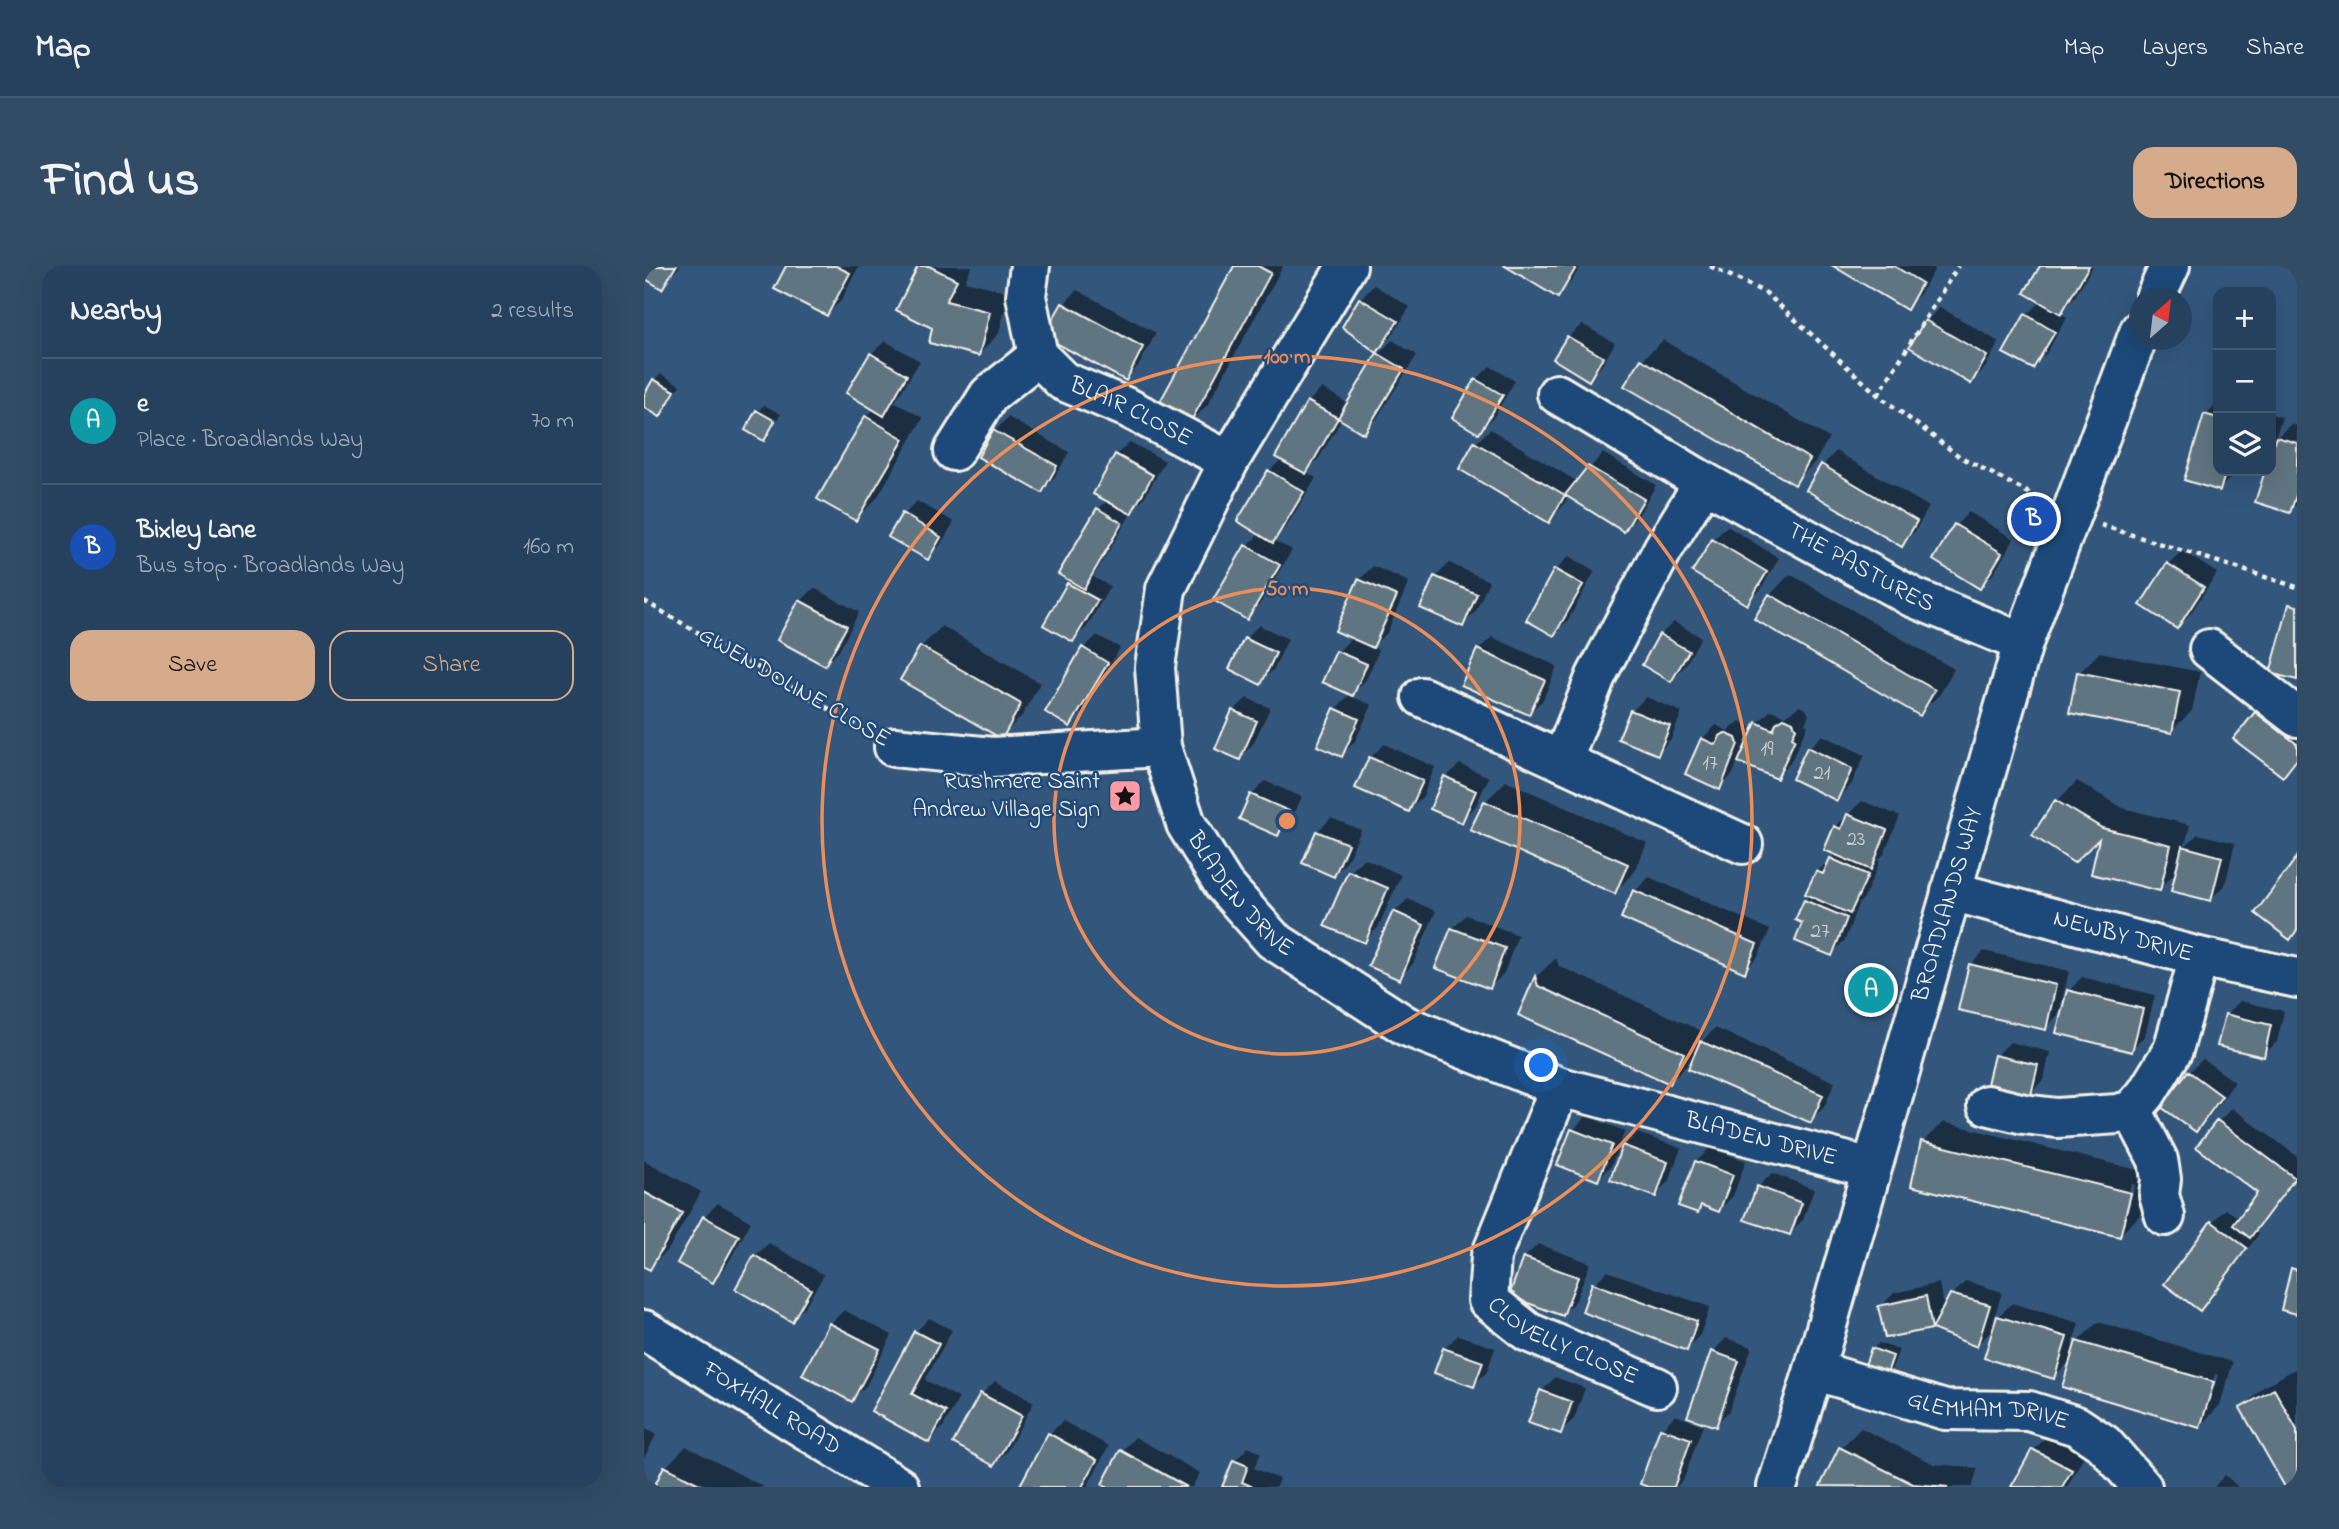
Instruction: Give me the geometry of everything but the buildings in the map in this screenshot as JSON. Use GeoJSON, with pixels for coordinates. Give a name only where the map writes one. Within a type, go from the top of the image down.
{"type":"FeatureCollection","features":[{"type":"Feature","properties":{"kind":"street"},"geometry":{"type":"LineString","coordinates":[[954,451],[989,395],[1038,356],[1026,296],[1030,266]]}},
{"type":"Feature","properties":{"kind":"street","name":"BLADEN DRIVE"},"geometry":{"type":"LineString","coordinates":[[1347,266],[1229,461],[1166,589],[1156,667],[1161,747],[1186,824],[1224,885],[1273,940],[1406,1026],[1560,1087],[1871,1168]]}},
{"type":"Feature","properties":{"kind":"street"},"geometry":{"type":"LineString","coordinates":[[2160,287],[2170,266]]}},
{"type":"Feature","properties":{"kind":"street","name":"BROADLANDS WAY"},"geometry":{"type":"LineString","coordinates":[[1777,1487],[1814,1370],[2022,643],[2132,350]]}},
{"type":"Feature","properties":{"kind":"street","name":"BLAIR CLOSE"},"geometry":{"type":"LineString","coordinates":[[1038,356],[1063,381],[1128,408],[1229,461]]}},
{"type":"Feature","properties":{"kind":"street","name":"THE PASTURES"},"geometry":{"type":"LineString","coordinates":[[1557,394],[1704,482],[1912,597],[2022,643]]}},
{"type":"Feature","properties":{"kind":"street"},"geometry":{"type":"LineString","coordinates":[[1562,761],[1596,676],[1663,549],[1704,482]]}},
{"type":"Feature","properties":{"kind":"street"},"geometry":{"type":"LineString","coordinates":[[2209,649],[2297,718]]}},
{"type":"Feature","properties":{"kind":"street"},"geometry":{"type":"LineString","coordinates":[[1422,697],[1743,844]]}},
{"type":"Feature","properties":{"kind":"street","name":"GWENDOLINE CLOSE"},"geometry":{"type":"LineString","coordinates":[[894,747],[992,757],[1161,747]]}},
{"type":"Feature","properties":{"kind":"street","name":"NEWBY DRIVE"},"geometry":{"type":"LineString","coordinates":[[1951,891],[2199,957],[2297,978]]}},
{"type":"Feature","properties":{"kind":"street"},"geometry":{"type":"LineString","coordinates":[[1987,1105],[2057,1118],[2118,1114],[2132,1110],[2146,1094],[2173,1050],[2199,957]]}},
{"type":"Feature","properties":{"kind":"street","name":"CLOVELLY CLOSE"},"geometry":{"type":"LineString","coordinates":[[1560,1087],[1491,1256],[1488,1300],[1528,1332],[1657,1387]]}},
{"type":"Feature","properties":{"kind":"street"},"geometry":{"type":"LineString","coordinates":[[2132,1110],[2158,1160],[2161,1179],[2159,1195],[2165,1216]]}},
{"type":"Feature","properties":{"kind":"street","name":"FOXHALL ROAD"},"geometry":{"type":"LineString","coordinates":[[644,1330],[899,1487]]}},
{"type":"Feature","properties":{"kind":"street","name":"GLEMHAM DRIVE"},"geometry":{"type":"LineString","coordinates":[[1814,1370],[1945,1410],[2029,1411],[2077,1426],[2104,1444],[2142,1487]]}},
{"type":"Feature","properties":{"kind":"path"},"geometry":{"type":"LineString","coordinates":[[1710,266],[1766,293],[1878,395],[1959,456],[2070,515],[2297,587]]}},
{"type":"Feature","properties":{"kind":"path"},"geometry":{"type":"LineString","coordinates":[[1878,395],[1958,266]]}},
{"type":"Feature","properties":{"kind":"path","name":"GWENDOLINE CLOSE"},"geometry":{"type":"LineString","coordinates":[[644,601],[894,747]]}},
{"type":"Feature","properties":{"kind":"place","name":"Bixley Lane"},"geometry":{"type":"Point","coordinates":[2034,519]}},
{"type":"Feature","properties":{"kind":"place","name":"Rushmere Saint Andrew Village Sign"},"geometry":{"type":"Point","coordinates":[1125,796]}},
{"type":"Feature","properties":{"kind":"place","name":"e"},"geometry":{"type":"Point","coordinates":[1871,990]}}]}
